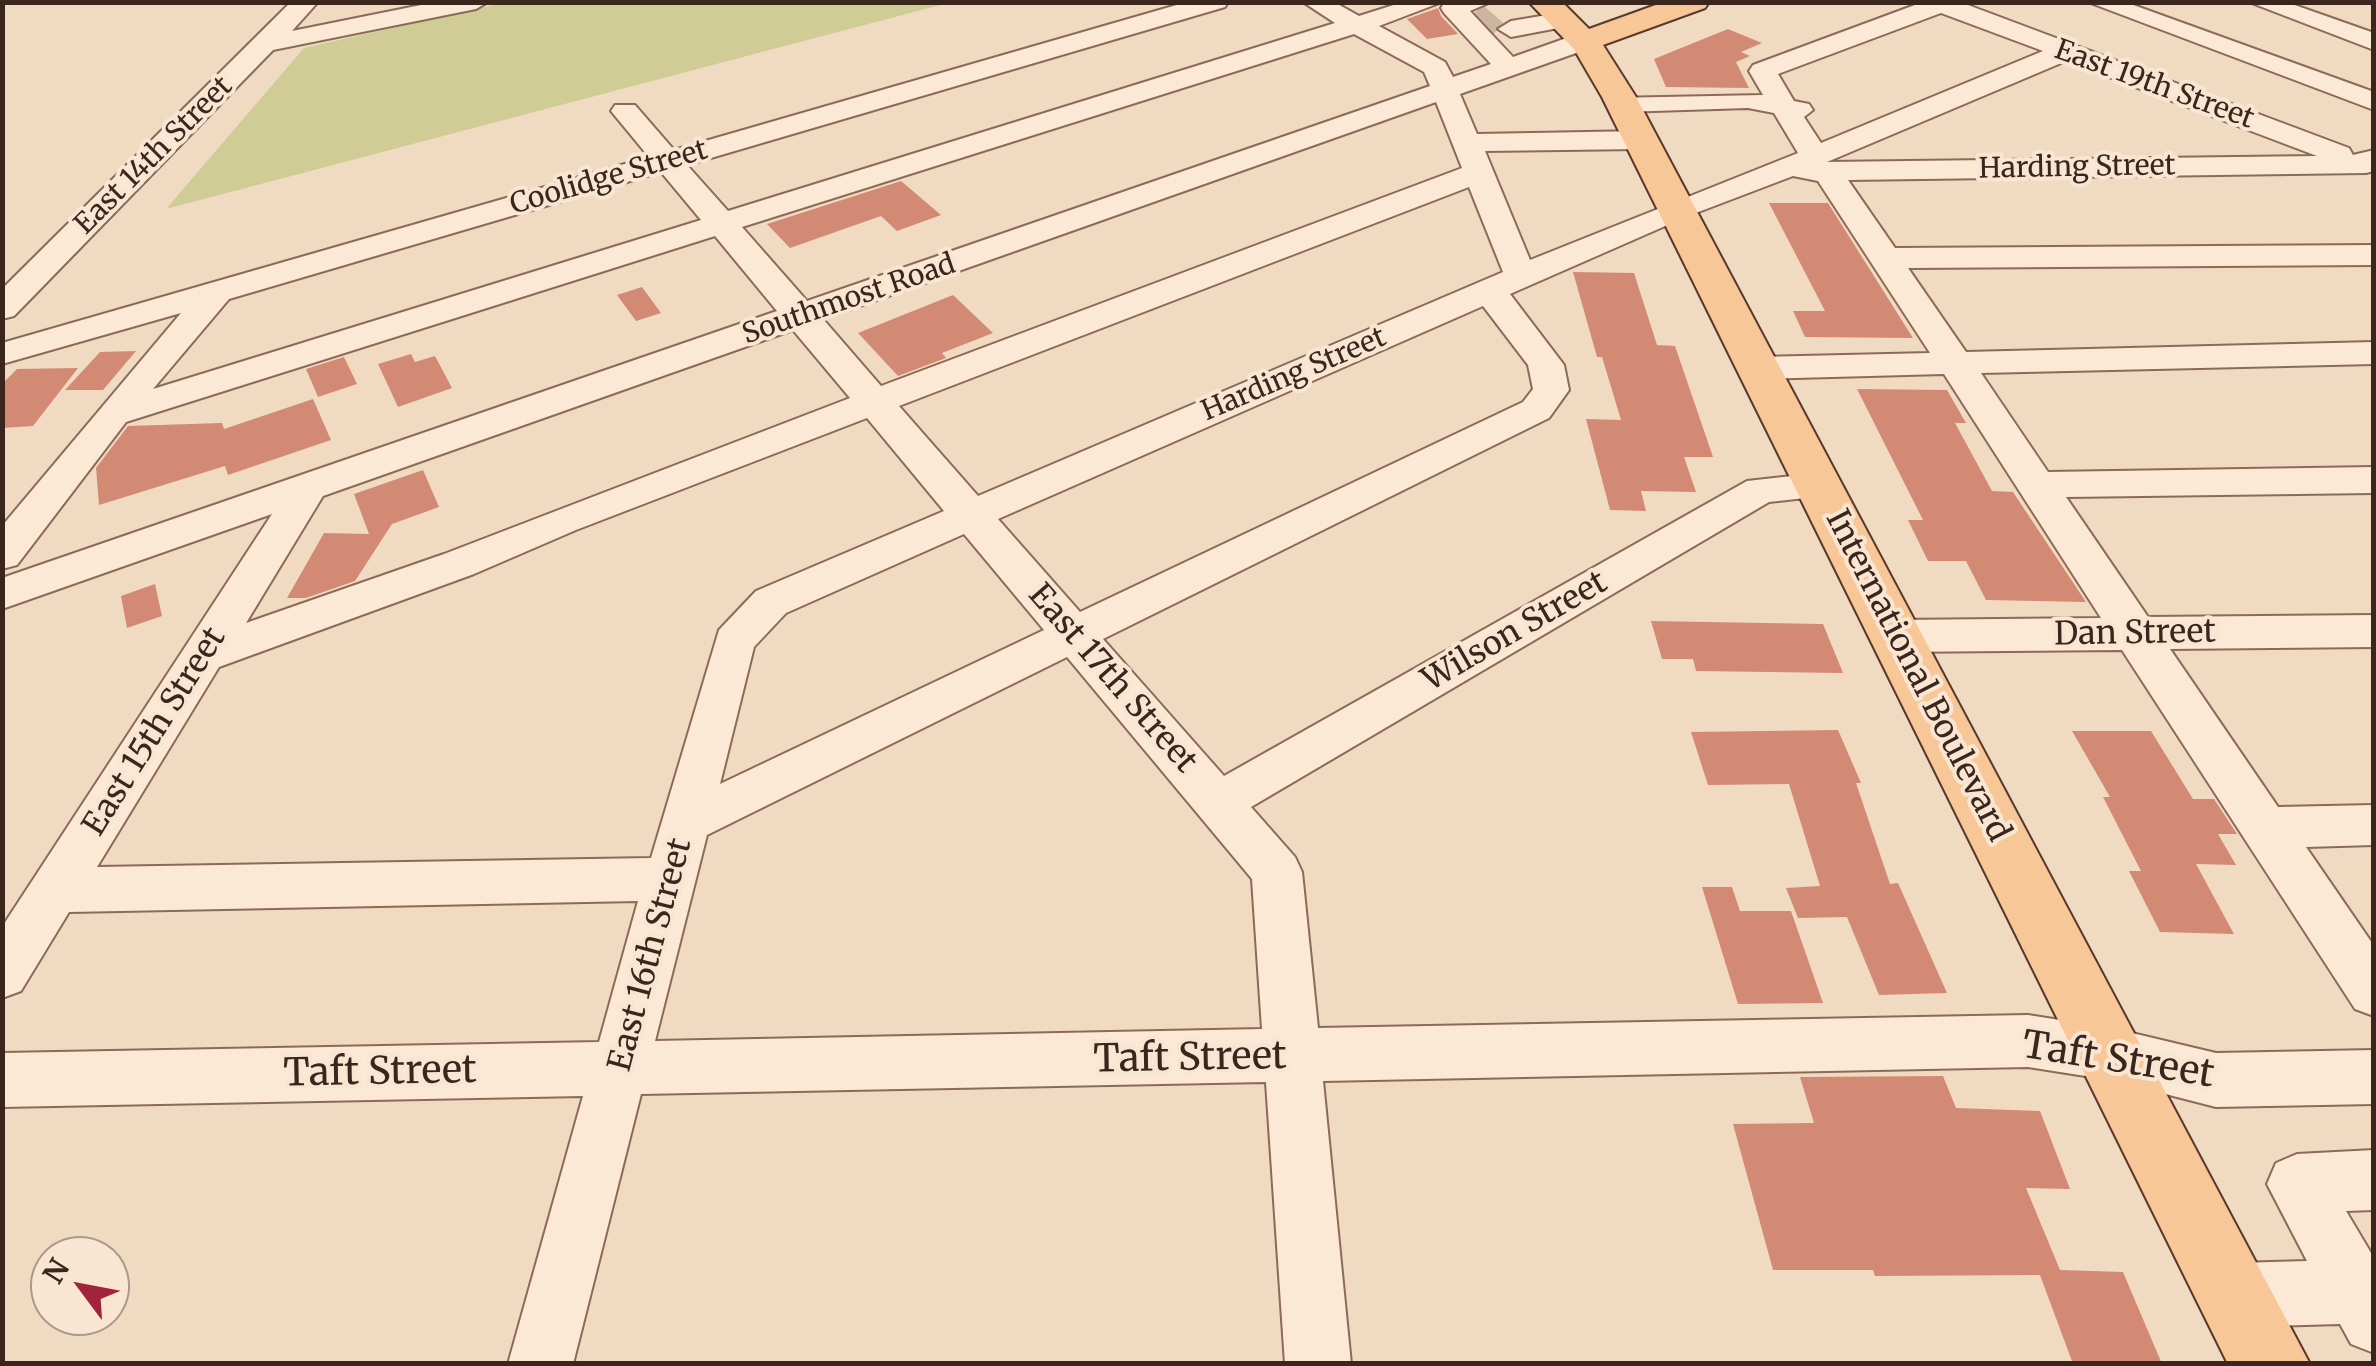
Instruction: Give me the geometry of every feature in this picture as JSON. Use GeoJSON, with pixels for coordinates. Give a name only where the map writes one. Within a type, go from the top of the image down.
{"type":"FeatureCollection","features":[{"type":"Feature","properties":{"kind":"main road","name":"Southmost Road"},"geometry":{"type":"LineString","coordinates":[[1564,21],[1691,3]]}},
{"type":"Feature","properties":{"kind":"main road","name":"International Boulevard"},"geometry":{"type":"LineString","coordinates":[[1564,21],[1632,122],[2270,1364]]}},
{"type":"Feature","properties":{"kind":"street","name":"East 14th Street"},"geometry":{"type":"LineString","coordinates":[[2,308],[306,2]]}},
{"type":"Feature","properties":{"kind":"street"},"geometry":{"type":"LineString","coordinates":[[265,44],[476,2]]}},
{"type":"Feature","properties":{"kind":"street","name":"Coolidge Street"},"geometry":{"type":"LineString","coordinates":[[2,354],[1216,2]]}},
{"type":"Feature","properties":{"kind":"street"},"geometry":{"type":"LineString","coordinates":[[687,822],[1536,410],[1552,390],[1546,366],[1516,320],[1474,158],[1436,68],[1361,14],[1315,2]]}},
{"type":"Feature","properties":{"kind":"street"},"geometry":{"type":"LineString","coordinates":[[113,414],[724,224],[1361,14],[1414,2]]}},
{"type":"Feature","properties":{"kind":"street"},"geometry":{"type":"LineString","coordinates":[[1361,14],[1430,2]]}},
{"type":"Feature","properties":{"kind":"street"},"geometry":{"type":"LineString","coordinates":[[2100,2],[2374,102]]}},
{"type":"Feature","properties":{"kind":"street"},"geometry":{"type":"LineString","coordinates":[[2261,2],[2374,42]]}},
{"type":"Feature","properties":{"kind":"street"},"geometry":{"type":"LineString","coordinates":[[1942,3],[1762,71],[1778,102],[2374,992]]}},
{"type":"Feature","properties":{"kind":"street","name":"East 19th Street"},"geometry":{"type":"LineString","coordinates":[[1942,3],[2064,52],[2371,163]]}},
{"type":"Feature","properties":{"kind":"street","name":"Southmost Road"},"geometry":{"type":"LineString","coordinates":[[2,594],[1448,90],[1494,28],[1564,21]]}},
{"type":"Feature","properties":{"kind":"street","name":"Harding Street"},"geometry":{"type":"LineString","coordinates":[[1821,164],[1859,138],[2064,52]]}},
{"type":"Feature","properties":{"kind":"street"},"geometry":{"type":"LineString","coordinates":[[204,655],[459,564],[562,520],[874,402],[1474,158],[1632,122],[1778,102],[1859,138]]}},
{"type":"Feature","properties":{"kind":"street","name":"East 17th Street"},"geometry":{"type":"LineString","coordinates":[[626,111],[1278,872],[1318,1364]]}},
{"type":"Feature","properties":{"kind":"street","name":"Harding Street"},"geometry":{"type":"LineString","coordinates":[[812,584],[1677,209],[1778,172],[1821,164],[2371,163]]}},
{"type":"Feature","properties":{"kind":"street"},"geometry":{"type":"LineString","coordinates":[[1884,258],[2374,254]]}},
{"type":"Feature","properties":{"kind":"street"},"geometry":{"type":"LineString","coordinates":[[2,555],[113,414],[217,292]]}},
{"type":"Feature","properties":{"kind":"street"},"geometry":{"type":"LineString","coordinates":[[1758,368],[2374,353]]}},
{"type":"Feature","properties":{"kind":"street"},"geometry":{"type":"LineString","coordinates":[[2033,485],[2374,480]]}},
{"type":"Feature","properties":{"kind":"street","name":"Wilson Street"},"geometry":{"type":"LineString","coordinates":[[1218,803],[1761,490],[1819,486]]}},
{"type":"Feature","properties":{"kind":"street","name":"East 15th Street"},"geometry":{"type":"LineString","coordinates":[[2,974],[308,489]]}},
{"type":"Feature","properties":{"kind":"street","name":"East 16th Street"},"geometry":{"type":"LineString","coordinates":[[540,1364],[734,641],[771,602],[812,584]]}},
{"type":"Feature","properties":{"kind":"street","name":"Dan Street"},"geometry":{"type":"LineString","coordinates":[[1896,636],[2374,632]]}},
{"type":"Feature","properties":{"kind":"street"},"geometry":{"type":"LineString","coordinates":[[2264,828],[2374,825]]}},
{"type":"Feature","properties":{"kind":"street"},"geometry":{"type":"LineString","coordinates":[[56,890],[673,879]]}},
{"type":"Feature","properties":{"kind":"street","name":"Taft Street"},"geometry":{"type":"LineString","coordinates":[[2,1080],[2028,1042],[2111,1054],[2216,1080],[2374,1076]]}},
{"type":"Feature","properties":{"kind":"street"},"geometry":{"type":"LineString","coordinates":[[2368,1301],[2296,1184],[2374,1180]]}},
{"type":"Feature","properties":{"kind":"street"},"geometry":{"type":"LineString","coordinates":[[2235,1295],[2368,1301]]}},
{"type":"Feature","properties":{"kind":"shaded area"},"geometry":{"type":"Polygon","coordinates":[[[503,3],[948,3],[166,209],[304,48],[503,3]]]}},
{"type":"Feature","properties":{"kind":"building"},"geometry":{"type":"Polygon","coordinates":[[[1438,8],[1458,34],[1427,39],[1407,19],[1438,8]]]}},
{"type":"Feature","properties":{"kind":"building"},"geometry":{"type":"Polygon","coordinates":[[[1728,29],[1762,43],[1741,52],[1750,56],[1736,62],[1749,88],[1666,87],[1654,59],[1728,29]]]}},
{"type":"Feature","properties":{"kind":"building"},"geometry":{"type":"Polygon","coordinates":[[[901,181],[941,215],[897,231],[881,216],[790,248],[767,224],[901,181]]]}},
{"type":"Feature","properties":{"kind":"building"},"geometry":{"type":"Polygon","coordinates":[[[1769,203],[1828,203],[1913,338],[1805,337],[1793,311],[1825,311],[1769,203]]]}},
{"type":"Feature","properties":{"kind":"building"},"geometry":{"type":"Polygon","coordinates":[[[1573,272],[1634,273],[1657,345],[1675,346],[1713,457],[1684,457],[1696,492],[1641,491],[1646,511],[1610,510],[1586,419],[1621,420],[1602,357],[1597,357],[1573,272]]]}},
{"type":"Feature","properties":{"kind":"building"},"geometry":{"type":"Polygon","coordinates":[[[642,287],[661,313],[636,321],[617,295],[642,287]]]}},
{"type":"Feature","properties":{"kind":"building"},"geometry":{"type":"Polygon","coordinates":[[[953,295],[993,333],[942,353],[946,358],[898,376],[858,333],[953,295]]]}},
{"type":"Feature","properties":{"kind":"building"},"geometry":{"type":"Polygon","coordinates":[[[136,351],[103,390],[65,390],[100,352],[136,351]]]}},
{"type":"Feature","properties":{"kind":"building"},"geometry":{"type":"Polygon","coordinates":[[[411,354],[415,362],[435,356],[452,388],[398,407],[378,364],[411,354]]]}},
{"type":"Feature","properties":{"kind":"building"},"geometry":{"type":"Polygon","coordinates":[[[344,357],[357,384],[318,397],[306,369],[344,357]]]}},
{"type":"Feature","properties":{"kind":"building"},"geometry":{"type":"Polygon","coordinates":[[[78,368],[33,426],[2,428],[2,384],[17,369],[78,368]]]}},
{"type":"Feature","properties":{"kind":"building"},"geometry":{"type":"Polygon","coordinates":[[[1857,389],[1947,390],[1966,423],[1955,423],[1992,491],[2013,492],[2086,602],[1986,600],[1966,561],[1928,561],[1908,520],[1923,520],[1857,389]]]}},
{"type":"Feature","properties":{"kind":"building"},"geometry":{"type":"Polygon","coordinates":[[[313,399],[331,440],[228,475],[225,466],[99,505],[96,468],[128,426],[222,423],[224,429],[313,399]]]}},
{"type":"Feature","properties":{"kind":"building"},"geometry":{"type":"Polygon","coordinates":[[[423,470],[439,507],[392,524],[355,581],[306,598],[287,598],[324,533],[369,534],[354,494],[423,470]]]}},
{"type":"Feature","properties":{"kind":"building"},"geometry":{"type":"Polygon","coordinates":[[[155,584],[162,616],[127,628],[121,596],[155,584]]]}},
{"type":"Feature","properties":{"kind":"building"},"geometry":{"type":"Polygon","coordinates":[[[1651,621],[1823,624],[1843,673],[1696,671],[1693,659],[1662,659],[1651,621]]]}},
{"type":"Feature","properties":{"kind":"building"},"geometry":{"type":"Polygon","coordinates":[[[1838,730],[1861,783],[1856,783],[1890,884],[1898,883],[1947,993],[1879,995],[1847,917],[1798,918],[1786,888],[1820,886],[1789,784],[1708,785],[1691,732],[1838,730]]]}},
{"type":"Feature","properties":{"kind":"building"},"geometry":{"type":"Polygon","coordinates":[[[2072,731],[2151,731],[2193,799],[2214,799],[2237,834],[2218,834],[2236,865],[2196,864],[2234,934],[2160,932],[2129,871],[2141,871],[2103,797],[2110,797],[2072,731]]]}},
{"type":"Feature","properties":{"kind":"building"},"geometry":{"type":"Polygon","coordinates":[[[1702,887],[1732,887],[1740,911],[1791,911],[1823,1003],[1738,1004],[1702,887]]]}},
{"type":"Feature","properties":{"kind":"building"},"geometry":{"type":"Polygon","coordinates":[[[1943,1076],[1956,1108],[2040,1111],[2070,1189],[2026,1188],[2060,1270],[2123,1272],[2162,1364],[2073,1364],[2040,1275],[1875,1276],[1873,1270],[1773,1270],[1733,1124],[1814,1123],[1800,1077],[1943,1076]]]}},
{"type":"Feature","properties":{"kind":"tunnel"},"geometry":{"type":"LineString","coordinates":[[1473,15],[1498,37]]}}]}
